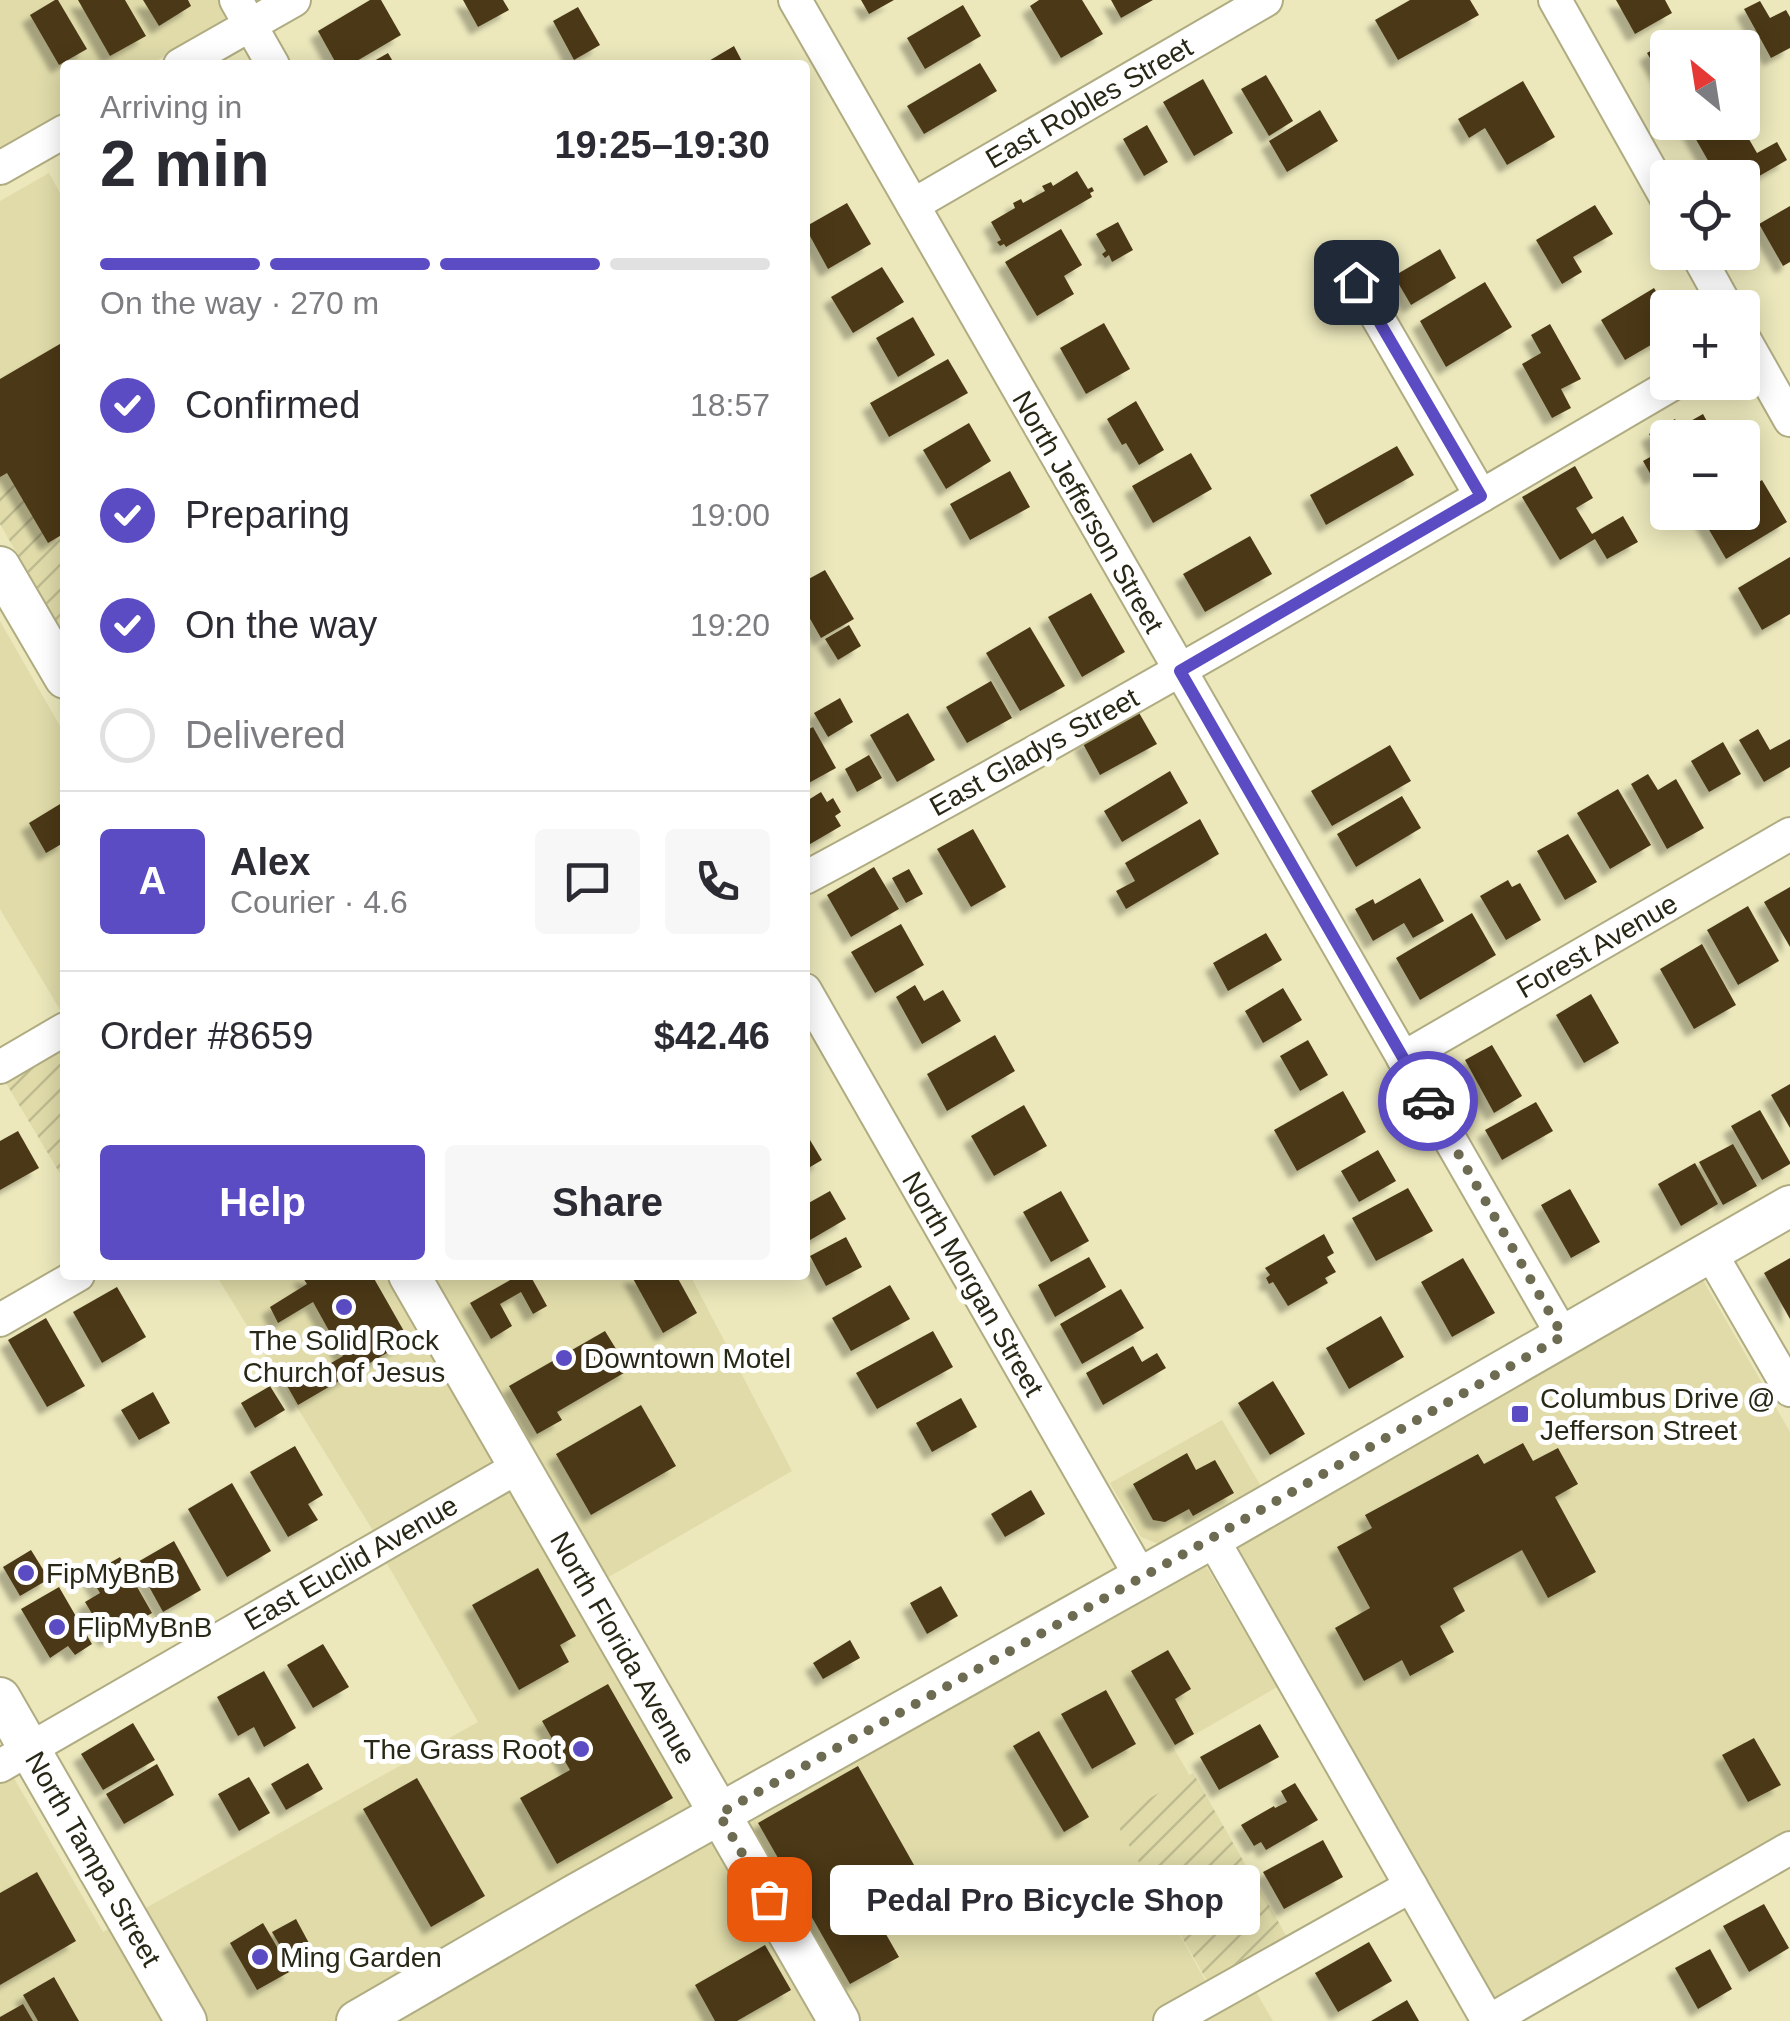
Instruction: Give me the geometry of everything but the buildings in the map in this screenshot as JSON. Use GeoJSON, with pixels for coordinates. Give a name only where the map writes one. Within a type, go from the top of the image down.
{"type":"FeatureCollection","features":[{"type":"Feature","properties":{"kind":"main road"},"geometry":{"type":"LineString","coordinates":[[3,580],[60,670]]}},
{"type":"Feature","properties":{"kind":"main road"},"geometry":{"type":"LineString","coordinates":[[357,2021],[1790,1206]]}},
{"type":"Feature","properties":{"kind":"main road","name":"North Florida Avenue"},"geometry":{"type":"LineString","coordinates":[[412,1280],[839,2021]]}},
{"type":"Feature","properties":{"kind":"main road","name":"North Tampa Street"},"geometry":{"type":"LineString","coordinates":[[0,1698],[15,1757],[186,2021]]}},
{"type":"Feature","properties":{"kind":"street"},"geometry":{"type":"LineString","coordinates":[[186,60],[243,12],[294,0]]}},
{"type":"Feature","properties":{"kind":"street","name":"North Jefferson Street"},"geometry":{"type":"LineString","coordinates":[[795,0],[1563,1336]]}},
{"type":"Feature","properties":{"kind":"street","name":"East Robles Street"},"geometry":{"type":"LineString","coordinates":[[912,205],[1266,0]]}},
{"type":"Feature","properties":{"kind":"street"},"geometry":{"type":"LineString","coordinates":[[1555,0],[1650,169]]}},
{"type":"Feature","properties":{"kind":"street"},"geometry":{"type":"LineString","coordinates":[[243,12],[270,60]]}},
{"type":"Feature","properties":{"kind":"street"},"geometry":{"type":"LineString","coordinates":[[0,168],[60,134]]}},
{"type":"Feature","properties":{"kind":"street"},"geometry":{"type":"LineString","coordinates":[[1356,282],[1481,496]]}},
{"type":"Feature","properties":{"kind":"street"},"geometry":{"type":"LineString","coordinates":[[1760,368],[1790,420]]}},
{"type":"Feature","properties":{"kind":"street","name":"East Gladys Street"},"geometry":{"type":"LineString","coordinates":[[810,875],[1180,671],[1650,397]]}},
{"type":"Feature","properties":{"kind":"street","name":"Forest Avenue"},"geometry":{"type":"LineString","coordinates":[[1403,1058],[1790,834]]}},
{"type":"Feature","properties":{"kind":"street","name":"North Morgan Street"},"geometry":{"type":"LineString","coordinates":[[810,999],[1141,1577]]}},
{"type":"Feature","properties":{"kind":"street"},"geometry":{"type":"LineString","coordinates":[[0,1067],[60,1032]]}},
{"type":"Feature","properties":{"kind":"street"},"geometry":{"type":"LineString","coordinates":[[1710,1252],[1790,1390]]}},
{"type":"Feature","properties":{"kind":"street"},"geometry":{"type":"LineString","coordinates":[[0,1320],[69,1280]]}},
{"type":"Feature","properties":{"kind":"street","name":"East Euclid Avenue"},"geometry":{"type":"LineString","coordinates":[[15,1757],[518,1467]]}},
{"type":"Feature","properties":{"kind":"street"},"geometry":{"type":"LineString","coordinates":[[1212,1538],[1488,2021],[1790,1848]]}},
{"type":"Feature","properties":{"kind":"street"},"geometry":{"type":"LineString","coordinates":[[1170,2021],[1411,1886]]}},
{"type":"Feature","properties":{"kind":"shaded area"},"geometry":{"type":"Polygon","coordinates":[[[0,0],[220,0],[231,18],[158,60],[60,60],[60,116],[0,151],[0,0]]]}},
{"type":"Feature","properties":{"kind":"shaded area"},"geometry":{"type":"Polygon","coordinates":[[[49,173],[60,193],[60,446],[0,480],[0,201],[49,173]]]}},
{"type":"Feature","properties":{"kind":"shaded area"},"geometry":{"type":"Polygon","coordinates":[[[60,446],[60,629],[0,524],[0,480],[60,446]]]}},
{"type":"Feature","properties":{"kind":"shaded area"},"geometry":{"type":"Polygon","coordinates":[[[0,621],[60,726],[60,1010],[0,909],[0,621]]]}},
{"type":"Feature","properties":{"kind":"shaded area"},"geometry":{"type":"Polygon","coordinates":[[[60,1035],[60,1174],[0,1073],[60,1035]]]}},
{"type":"Feature","properties":{"kind":"shaded area"},"geometry":{"type":"Polygon","coordinates":[[[219,1280],[693,1280],[792,1471],[607,1578],[530,1451],[378,1539],[219,1280]]]}},
{"type":"Feature","properties":{"kind":"shaded area"},"geometry":{"type":"Polygon","coordinates":[[[1703,1280],[1790,1432],[1790,1831],[1490,2008],[1234,1540],[1703,1280]]]}},
{"type":"Feature","properties":{"kind":"shaded area"},"geometry":{"type":"Polygon","coordinates":[[[1222,1420],[1262,1488],[1161,1545],[1141,1537],[1110,1483],[1222,1420]]]}},
{"type":"Feature","properties":{"kind":"shaded area"},"geometry":{"type":"Polygon","coordinates":[[[508,1490],[718,1840],[1203,1561],[1277,1687],[1173,1747],[1190,1776],[1115,1819],[1210,1989],[1154,2021],[0,2021],[0,1754],[103,1932],[478,1722],[385,1560],[508,1490]]]}},
{"type":"Feature","properties":{"kind":"shaded area"},"geometry":{"type":"Polygon","coordinates":[[[1193,1773],[1295,1951],[1214,1993],[1114,1819],[1193,1773]]]}},
{"type":"Feature","properties":{"kind":"shaded area"},"geometry":{"type":"Polygon","coordinates":[[[1256,1992],[1273,2021],[1206,2021],[1256,1992]]]}},
{"type":"Feature","properties":{"kind":"way so far"},"geometry":{"type":"LineString","coordinates":[[769,1899],[719,1814],[1563,1336],[1428,1101]]}},
{"type":"Feature","properties":{"kind":"place","name":"The Solid Rock Church of Jesus"},"geometry":{"type":"Point","coordinates":[344,1307]}},
{"type":"Feature","properties":{"kind":"place","name":"Downtown Motel"},"geometry":{"type":"Point","coordinates":[564,1358]}},
{"type":"Feature","properties":{"kind":"place","name":"Columbus Drive @ Jefferson Street"},"geometry":{"type":"Point","coordinates":[1520,1414]}},
{"type":"Feature","properties":{"kind":"place","name":"FipMyBnB"},"geometry":{"type":"Point","coordinates":[26,1573]}},
{"type":"Feature","properties":{"kind":"place","name":"FlipMyBnB"},"geometry":{"type":"Point","coordinates":[57,1627]}},
{"type":"Feature","properties":{"kind":"place","name":"The Grass Root"},"geometry":{"type":"Point","coordinates":[581,1749]}},
{"type":"Feature","properties":{"kind":"place","name":"Pedal Pro Bicycle Shop"},"geometry":{"type":"Point","coordinates":[769,1899]}},
{"type":"Feature","properties":{"kind":"place","name":"Ming Garden"},"geometry":{"type":"Point","coordinates":[260,1957]}},
{"type":"Feature","properties":{"kind":"route"},"geometry":{"type":"LineString","coordinates":[[1356,282],[1481,496],[1180,671],[1428,1101]]}}]}
